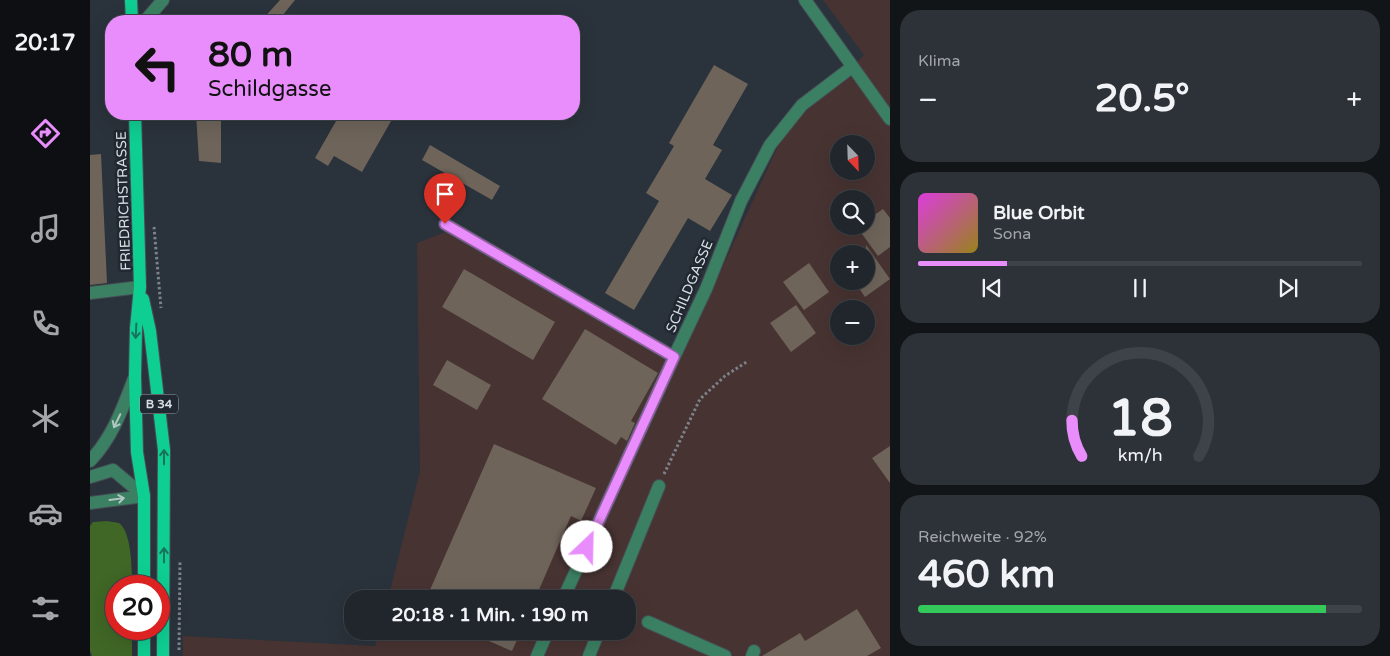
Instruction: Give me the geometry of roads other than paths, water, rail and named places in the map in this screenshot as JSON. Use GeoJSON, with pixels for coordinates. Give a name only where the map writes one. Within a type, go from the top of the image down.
{"type":"FeatureCollection","features":[{"type":"Feature","properties":{"kind":"main road"},"geometry":{"type":"LineString","coordinates":[[131,0],[132,15]]}},
{"type":"Feature","properties":{"kind":"main road","name":"FRIEDRICHSTRASSE"},"geometry":{"type":"LineString","coordinates":[[135,120],[140,287],[136,328],[135,376],[137,452],[144,496]]}},
{"type":"Feature","properties":{"kind":"main road","name":"FRIEDRICHSTRASSE"},"geometry":{"type":"LineString","coordinates":[[140,287],[151,340],[164,450],[163,656]]}},
{"type":"Feature","properties":{"kind":"main road"},"geometry":{"type":"LineString","coordinates":[[164,477],[144,496],[164,523]]}},
{"type":"Feature","properties":{"kind":"main road","name":"B 34"},"geometry":{"type":"LineString","coordinates":[[144,496],[144,575]]}},
{"type":"Feature","properties":{"kind":"main road"},"geometry":{"type":"LineString","coordinates":[[144,640],[144,656]]}},
{"type":"Feature","properties":{"kind":"street"},"geometry":{"type":"LineString","coordinates":[[149,15],[163,0]]}},
{"type":"Feature","properties":{"kind":"street"},"geometry":{"type":"LineString","coordinates":[[805,0],[890,119]]}},
{"type":"Feature","properties":{"kind":"street","name":"SCHILDGASSE"},"geometry":{"type":"LineString","coordinates":[[445,224],[674,357],[706,289],[741,201],[770,145],[802,105],[852,67]]}},
{"type":"Feature","properties":{"kind":"street"},"geometry":{"type":"LineString","coordinates":[[90,293],[140,287]]}},
{"type":"Feature","properties":{"kind":"street"},"geometry":{"type":"LineString","coordinates":[[567,590],[674,357]]}},
{"type":"Feature","properties":{"kind":"street"},"geometry":{"type":"LineString","coordinates":[[90,461],[103,448],[119,419],[135,376]]}},
{"type":"Feature","properties":{"kind":"street"},"geometry":{"type":"LineString","coordinates":[[90,477],[113,470],[144,496]]}},
{"type":"Feature","properties":{"kind":"street"},"geometry":{"type":"LineString","coordinates":[[617,590],[659,486]]}},
{"type":"Feature","properties":{"kind":"street"},"geometry":{"type":"LineString","coordinates":[[90,503],[144,496]]}},
{"type":"Feature","properties":{"kind":"street"},"geometry":{"type":"LineString","coordinates":[[648,622],[725,656]]}},
{"type":"Feature","properties":{"kind":"street"},"geometry":{"type":"LineString","coordinates":[[537,656],[544,640]]}},
{"type":"Feature","properties":{"kind":"street"},"geometry":{"type":"LineString","coordinates":[[589,656],[595,640]]}}]}
